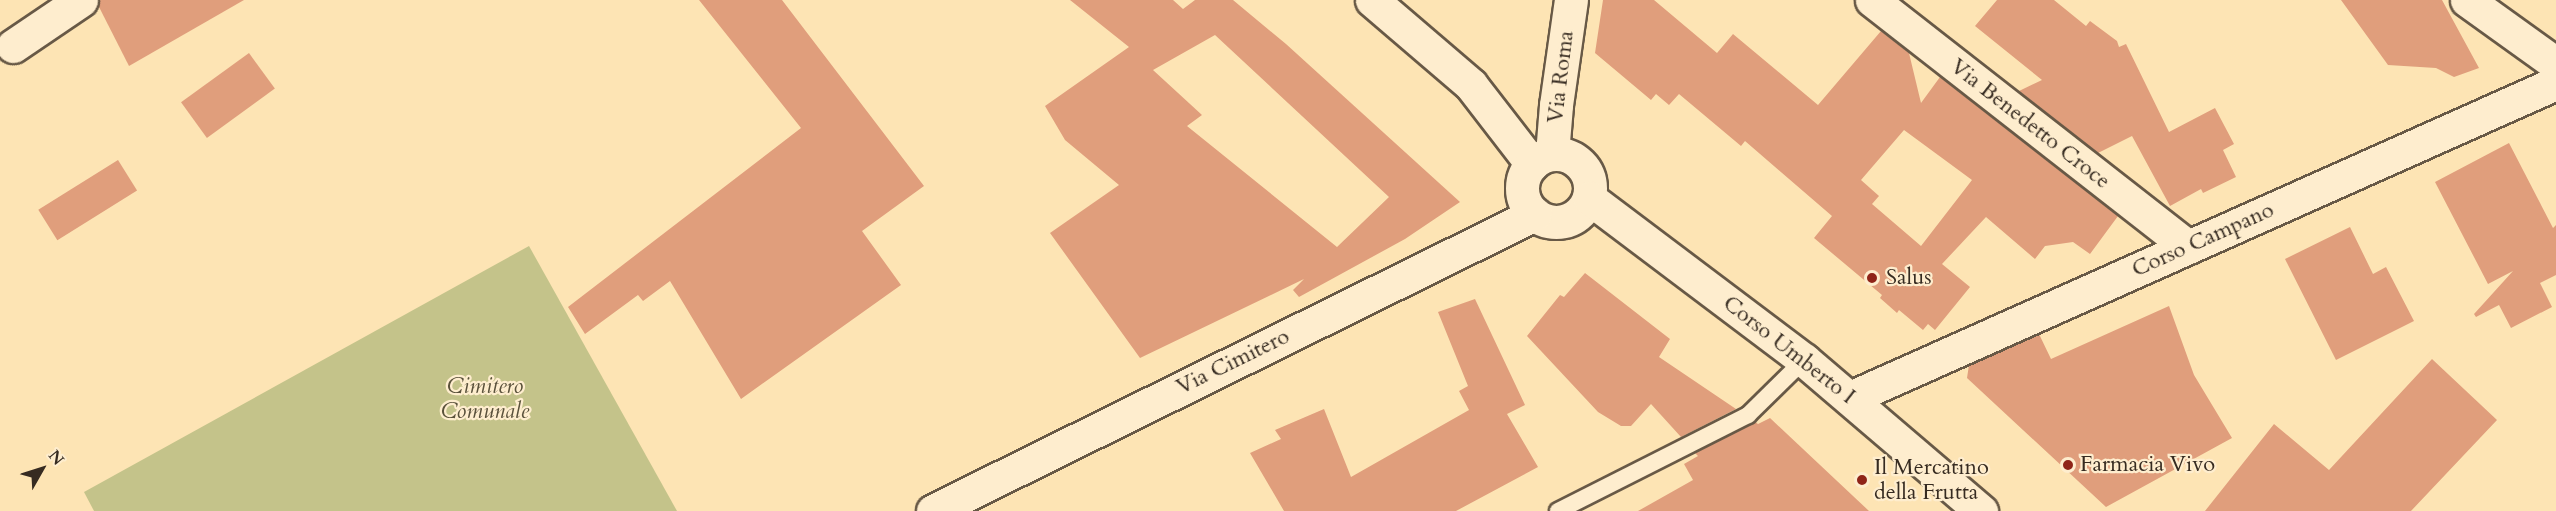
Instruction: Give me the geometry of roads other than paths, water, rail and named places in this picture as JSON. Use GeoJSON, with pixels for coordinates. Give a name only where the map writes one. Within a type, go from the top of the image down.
{"type":"FeatureCollection","features":[{"type":"Feature","properties":{"kind":"street"},"geometry":{"type":"LineString","coordinates":[[13,46],[81,0]]}},
{"type":"Feature","properties":{"kind":"street"},"geometry":{"type":"LineString","coordinates":[[1372,0],[1471,85],[1542,159],[1573,158],[1582,165],[1590,186],[1589,198],[1577,216],[1555,222],[1535,214],[1523,195],[1522,184],[1542,159]]}},
{"type":"Feature","properties":{"kind":"street","name":"Via Roma"},"geometry":{"type":"LineString","coordinates":[[1542,159],[1556,105],[1571,0]]}},
{"type":"Feature","properties":{"kind":"street","name":"Via Benedetto Croce"},"geometry":{"type":"LineString","coordinates":[[1872,0],[2188,247]]}},
{"type":"Feature","properties":{"kind":"street"},"geometry":{"type":"LineString","coordinates":[[2467,0],[2556,64]]}},
{"type":"Feature","properties":{"kind":"street","name":"Corso Campano"},"geometry":{"type":"LineString","coordinates":[[1850,398],[2556,83]]}},
{"type":"Feature","properties":{"kind":"street","name":"Corso Umberto I"},"geometry":{"type":"LineString","coordinates":[[1589,198],[1804,360],[1850,398],[1968,507]]}},
{"type":"Feature","properties":{"kind":"street","name":"Via Cimitero"},"geometry":{"type":"LineString","coordinates":[[933,511],[1535,214]]}},
{"type":"Feature","properties":{"kind":"lane"},"geometry":{"type":"LineString","coordinates":[[1558,511],[1748,415],[1804,360]]}},
{"type":"Feature","properties":{"kind":"place","name":"Salus"},"geometry":{"type":"Point","coordinates":[1872,278]}},
{"type":"Feature","properties":{"kind":"place","name":"Farmacia Vivo"},"geometry":{"type":"Point","coordinates":[2068,465]}},
{"type":"Feature","properties":{"kind":"place","name":"Il Mercatino della Frutta"},"geometry":{"type":"Point","coordinates":[1862,480]}},
{"type":"Feature","properties":{"kind":"park label","name":"Cimitero Comunale"},"geometry":{"type":"Point","coordinates":[485,398]}}]}
